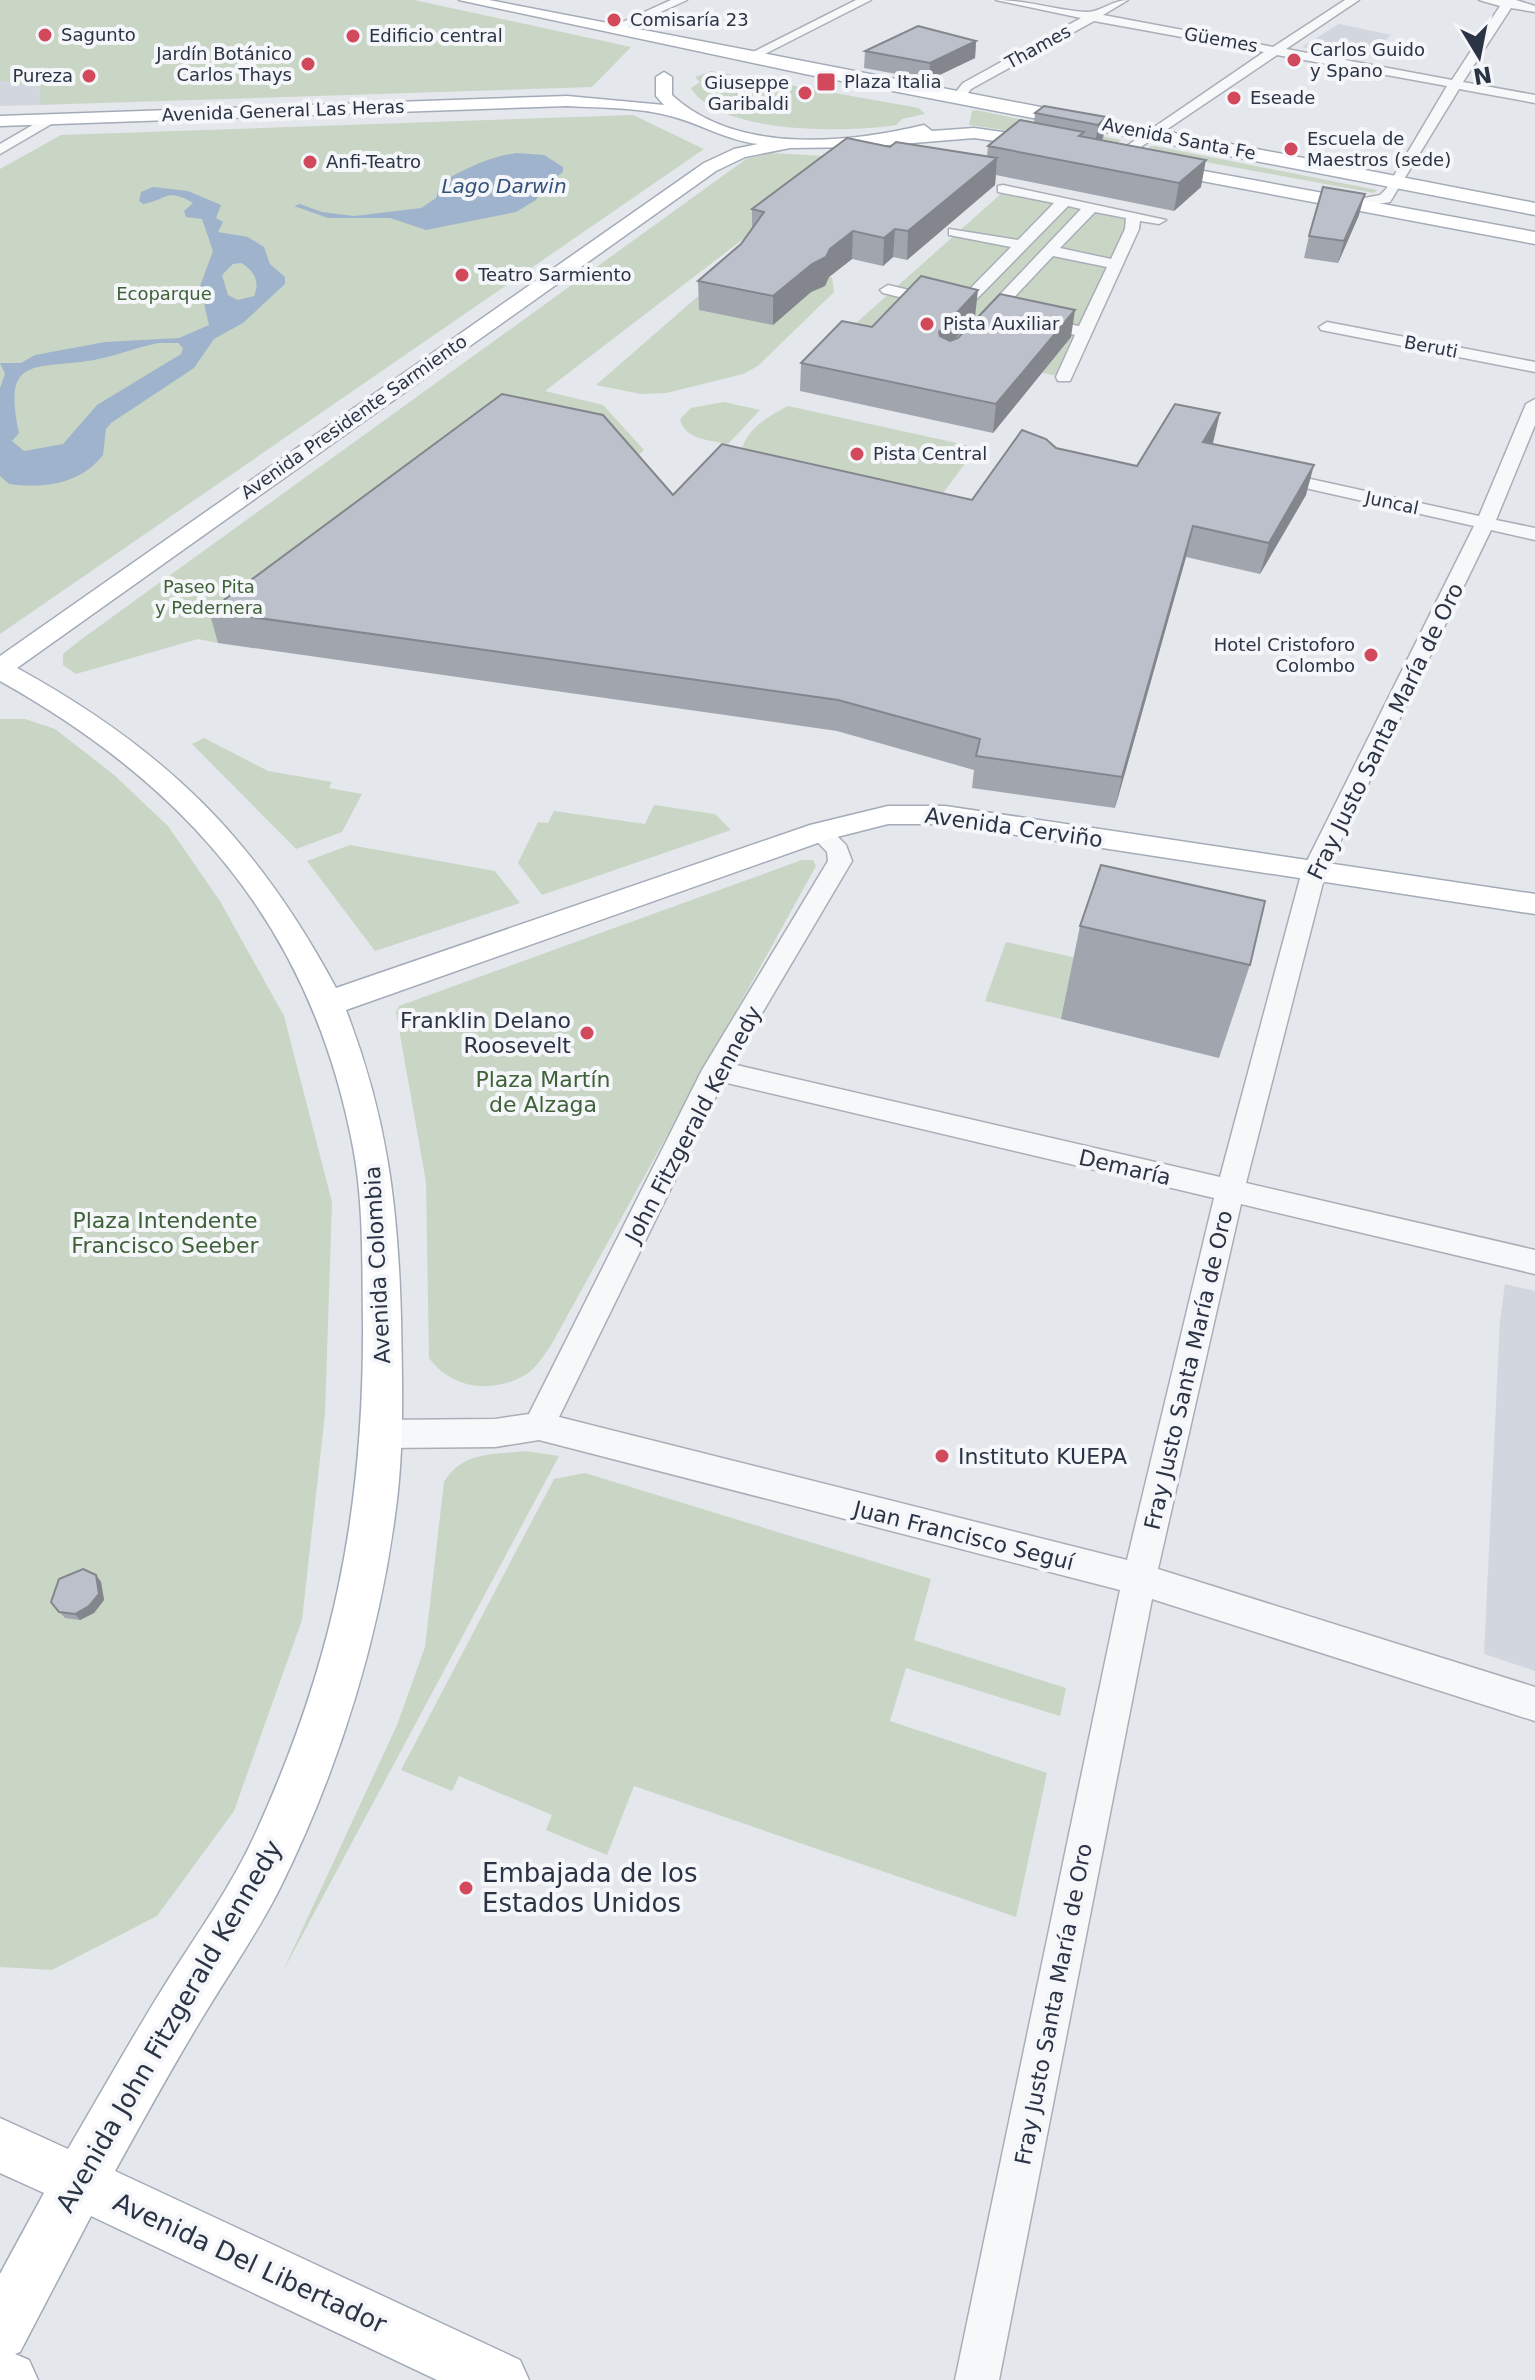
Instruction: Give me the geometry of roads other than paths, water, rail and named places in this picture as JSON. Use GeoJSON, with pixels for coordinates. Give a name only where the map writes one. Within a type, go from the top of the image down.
{"type":"FeatureCollection","features":[{"type":"Feature","properties":{"kind":"main road","name":"Avenida Santa Fe"},"geometry":{"type":"LineString","coordinates":[[466,0],[1535,209]]}},
{"type":"Feature","properties":{"kind":"main road","name":"Avenida Santa Fe"},"geometry":{"type":"LineString","coordinates":[[635,34],[683,53],[675,69]]}},
{"type":"Feature","properties":{"kind":"main road"},"geometry":{"type":"LineString","coordinates":[[700,64],[757,58]]}},
{"type":"Feature","properties":{"kind":"main road"},"geometry":{"type":"LineString","coordinates":[[675,69],[664,96],[680,113]]}},
{"type":"Feature","properties":{"kind":"main road","name":"Avenida General Las Heras"},"geometry":{"type":"LineString","coordinates":[[567,101],[618,94],[675,69]]}},
{"type":"Feature","properties":{"kind":"main road"},"geometry":{"type":"LineString","coordinates":[[901,139],[946,120],[953,114],[957,98]]}},
{"type":"Feature","properties":{"kind":"main road","name":"Avenida General Las Heras"},"geometry":{"type":"LineString","coordinates":[[0,121],[567,101],[639,105],[680,113],[709,127],[793,142]]}},
{"type":"Feature","properties":{"kind":"main road"},"geometry":{"type":"LineString","coordinates":[[709,127],[718,144],[710,167]]}},
{"type":"Feature","properties":{"kind":"main road","name":"Avenida Santa Fe"},"geometry":{"type":"LineString","coordinates":[[793,142],[974,133],[1074,149]]}},
{"type":"Feature","properties":{"kind":"main road","name":"Avenida Presidente Sarmiento"},"geometry":{"type":"LineString","coordinates":[[0,669],[710,167],[740,153],[793,142]]}},
{"type":"Feature","properties":{"kind":"main road","name":"Avenida Santa Fe"},"geometry":{"type":"LineString","coordinates":[[1095,155],[1535,238]]}},
{"type":"Feature","properties":{"kind":"main road","name":"Avenida Colombia"},"geometry":{"type":"LineString","coordinates":[[0,669],[54,697],[114,737],[195,808],[222,836],[280,913],[327,1004],[359,1098],[372,1159],[382,1280],[383,1434]]}},
{"type":"Feature","properties":{"kind":"main road","name":"Avenida Cerviño"},"geometry":{"type":"LineString","coordinates":[[327,1004],[820,832],[888,815],[945,815],[1535,904]]}},
{"type":"Feature","properties":{"kind":"main road","name":"Avenida John Fitzgerald Kennedy"},"geometry":{"type":"LineString","coordinates":[[0,2332],[77,2181],[271,1855],[338,1682],[362,1592],[383,1434]]}},
{"type":"Feature","properties":{"kind":"main road","name":"Avenida Del Libertador"},"geometry":{"type":"LineString","coordinates":[[0,2145],[500,2380]]}},
{"type":"Feature","properties":{"kind":"main road"},"geometry":{"type":"LineString","coordinates":[[0,2376],[9,2380]]}},
{"type":"Feature","properties":{"kind":"street"},"geometry":{"type":"LineString","coordinates":[[613,29],[681,0]]}},
{"type":"Feature","properties":{"kind":"street"},"geometry":{"type":"LineString","coordinates":[[757,58],[865,0]]}},
{"type":"Feature","properties":{"kind":"street","name":"Güemes"},"geometry":{"type":"LineString","coordinates":[[1002,0],[1535,99]]}},
{"type":"Feature","properties":{"kind":"street","name":"Thames"},"geometry":{"type":"LineString","coordinates":[[957,98],[967,86],[1122,0]]}},
{"type":"Feature","properties":{"kind":"street"},"geometry":{"type":"LineString","coordinates":[[1117,159],[1150,133],[1353,0]]}},
{"type":"Feature","properties":{"kind":"street"},"geometry":{"type":"LineString","coordinates":[[1485,0],[1535,9]]}},
{"type":"Feature","properties":{"kind":"street"},"geometry":{"type":"LineString","coordinates":[[1354,204],[1385,199],[1509,2]]}},
{"type":"Feature","properties":{"kind":"street"},"geometry":{"type":"LineString","coordinates":[[0,150],[53,119]]}},
{"type":"Feature","properties":{"kind":"street"},"geometry":{"type":"LineString","coordinates":[[1003,189],[1159,220]]}},
{"type":"Feature","properties":{"kind":"street"},"geometry":{"type":"LineString","coordinates":[[961,306],[1065,201]]}},
{"type":"Feature","properties":{"kind":"street"},"geometry":{"type":"LineString","coordinates":[[971,334],[1006,316],[1050,251],[1092,206]]}},
{"type":"Feature","properties":{"kind":"street"},"geometry":{"type":"LineString","coordinates":[[1064,377],[1132,229],[1133,215]]}},
{"type":"Feature","properties":{"kind":"street"},"geometry":{"type":"LineString","coordinates":[[954,232],[1021,245]]}},
{"type":"Feature","properties":{"kind":"street"},"geometry":{"type":"LineString","coordinates":[[1050,251],[1115,264]]}},
{"type":"Feature","properties":{"kind":"street"},"geometry":{"type":"LineString","coordinates":[[888,290],[1083,332]]}},
{"type":"Feature","properties":{"kind":"street","name":"Beruti"},"geometry":{"type":"LineString","coordinates":[[1327,327],[1535,367]]}},
{"type":"Feature","properties":{"kind":"street","name":"Fray Justo Santa María de Oro"},"geometry":{"type":"LineString","coordinates":[[977,2380],[1139,1579],[1230,1191],[1314,871],[1485,523],[1535,404]]}},
{"type":"Feature","properties":{"kind":"street","name":"Juncal"},"geometry":{"type":"LineString","coordinates":[[1250,470],[1535,534]]}},
{"type":"Feature","properties":{"kind":"street","name":"John Fitzgerald Kennedy"},"geometry":{"type":"LineString","coordinates":[[539,1426],[715,1070],[840,861],[838,850],[820,832]]}},
{"type":"Feature","properties":{"kind":"street","name":"Demaría"},"geometry":{"type":"LineString","coordinates":[[715,1070],[1535,1262]]}},
{"type":"Feature","properties":{"kind":"street","name":"Juan Francisco Seguí"},"geometry":{"type":"LineString","coordinates":[[383,1434],[495,1433],[539,1426],[1139,1579],[1535,1704]]}},
{"type":"Feature","properties":{"kind":"water","name":"Lago Darwin"},"geometry":{"type":"Polygon","coordinates":[[[516,153],[544,155],[563,167],[563,172],[544,187],[536,200],[516,212],[426,230],[390,218],[328,218],[294,206],[300,204],[322,212],[354,216],[421,208],[436,198],[440,183],[476,164],[516,153]]]}},
{"type":"Feature","properties":{"kind":"water"},"geometry":{"type":"Polygon","coordinates":[[[153,187],[188,191],[221,205],[216,218],[223,222],[218,232],[248,237],[264,247],[270,264],[285,277],[285,284],[243,323],[214,339],[194,368],[111,423],[106,429],[103,455],[94,465],[73,478],[48,485],[9,484],[0,476],[0,388],[5,374],[0,363],[21,363],[35,355],[105,342],[179,338],[209,325],[200,286],[213,251],[202,219],[186,217],[184,211],[193,203],[184,198],[172,195],[143,204],[139,201],[141,192],[153,187]],[[241,263],[233,264],[222,275],[228,295],[238,300],[254,296],[256,286],[253,273],[241,263]],[[159,343],[94,360],[28,371],[20,378],[15,390],[19,433],[12,441],[24,451],[63,444],[97,405],[181,354],[183,348],[178,343],[159,343]]]}},
{"type":"Feature","properties":{"kind":"place","name":"Comisaría 23"},"geometry":{"type":"Point","coordinates":[614,20]}},
{"type":"Feature","properties":{"kind":"place","name":"Sagunto"},"geometry":{"type":"Point","coordinates":[45,35]}},
{"type":"Feature","properties":{"kind":"place","name":"Edificio central"},"geometry":{"type":"Point","coordinates":[353,36]}},
{"type":"Feature","properties":{"kind":"place","name":"Carlos Guido y Spano"},"geometry":{"type":"Point","coordinates":[1294,60]}},
{"type":"Feature","properties":{"kind":"place","name":"Jardín Botánico Carlos Thays"},"geometry":{"type":"Point","coordinates":[308,64]}},
{"type":"Feature","properties":{"kind":"place","name":"Pureza"},"geometry":{"type":"Point","coordinates":[89,76]}},
{"type":"Feature","properties":{"kind":"place","name":"Plaza Italia"},"geometry":{"type":"Point","coordinates":[826,82]}},
{"type":"Feature","properties":{"kind":"place","name":"Giuseppe Garibaldi"},"geometry":{"type":"Point","coordinates":[805,93]}},
{"type":"Feature","properties":{"kind":"place","name":"Eseade"},"geometry":{"type":"Point","coordinates":[1234,98]}},
{"type":"Feature","properties":{"kind":"place","name":"Escuela de Maestros (sede)"},"geometry":{"type":"Point","coordinates":[1291,149]}},
{"type":"Feature","properties":{"kind":"place","name":"Anfi-Teatro"},"geometry":{"type":"Point","coordinates":[310,162]}},
{"type":"Feature","properties":{"kind":"place","name":"Teatro Sarmiento"},"geometry":{"type":"Point","coordinates":[462,275]}},
{"type":"Feature","properties":{"kind":"place","name":"Pista Auxiliar"},"geometry":{"type":"Point","coordinates":[927,324]}},
{"type":"Feature","properties":{"kind":"place","name":"Pista Central"},"geometry":{"type":"Point","coordinates":[857,454]}},
{"type":"Feature","properties":{"kind":"place","name":"Hotel Cristoforo Colombo"},"geometry":{"type":"Point","coordinates":[1371,655]}},
{"type":"Feature","properties":{"kind":"place","name":"Franklin Delano Roosevelt"},"geometry":{"type":"Point","coordinates":[587,1033]}},
{"type":"Feature","properties":{"kind":"place","name":"Instituto KUEPA"},"geometry":{"type":"Point","coordinates":[942,1456]}},
{"type":"Feature","properties":{"kind":"place","name":"Embajada de los Estados Unidos"},"geometry":{"type":"Point","coordinates":[466,1888]}},
{"type":"Feature","properties":{"kind":"park label","name":"Ecoparque"},"geometry":{"type":"Point","coordinates":[164,294]}},
{"type":"Feature","properties":{"kind":"park label","name":"Paseo Pita y Pedernera"},"geometry":{"type":"Point","coordinates":[209,597]}},
{"type":"Feature","properties":{"kind":"park label","name":"Plaza Martín de Alzaga"},"geometry":{"type":"Point","coordinates":[543,1092]}},
{"type":"Feature","properties":{"kind":"park label","name":"Plaza Intendente Francisco Seeber"},"geometry":{"type":"Point","coordinates":[165,1232]}}]}
